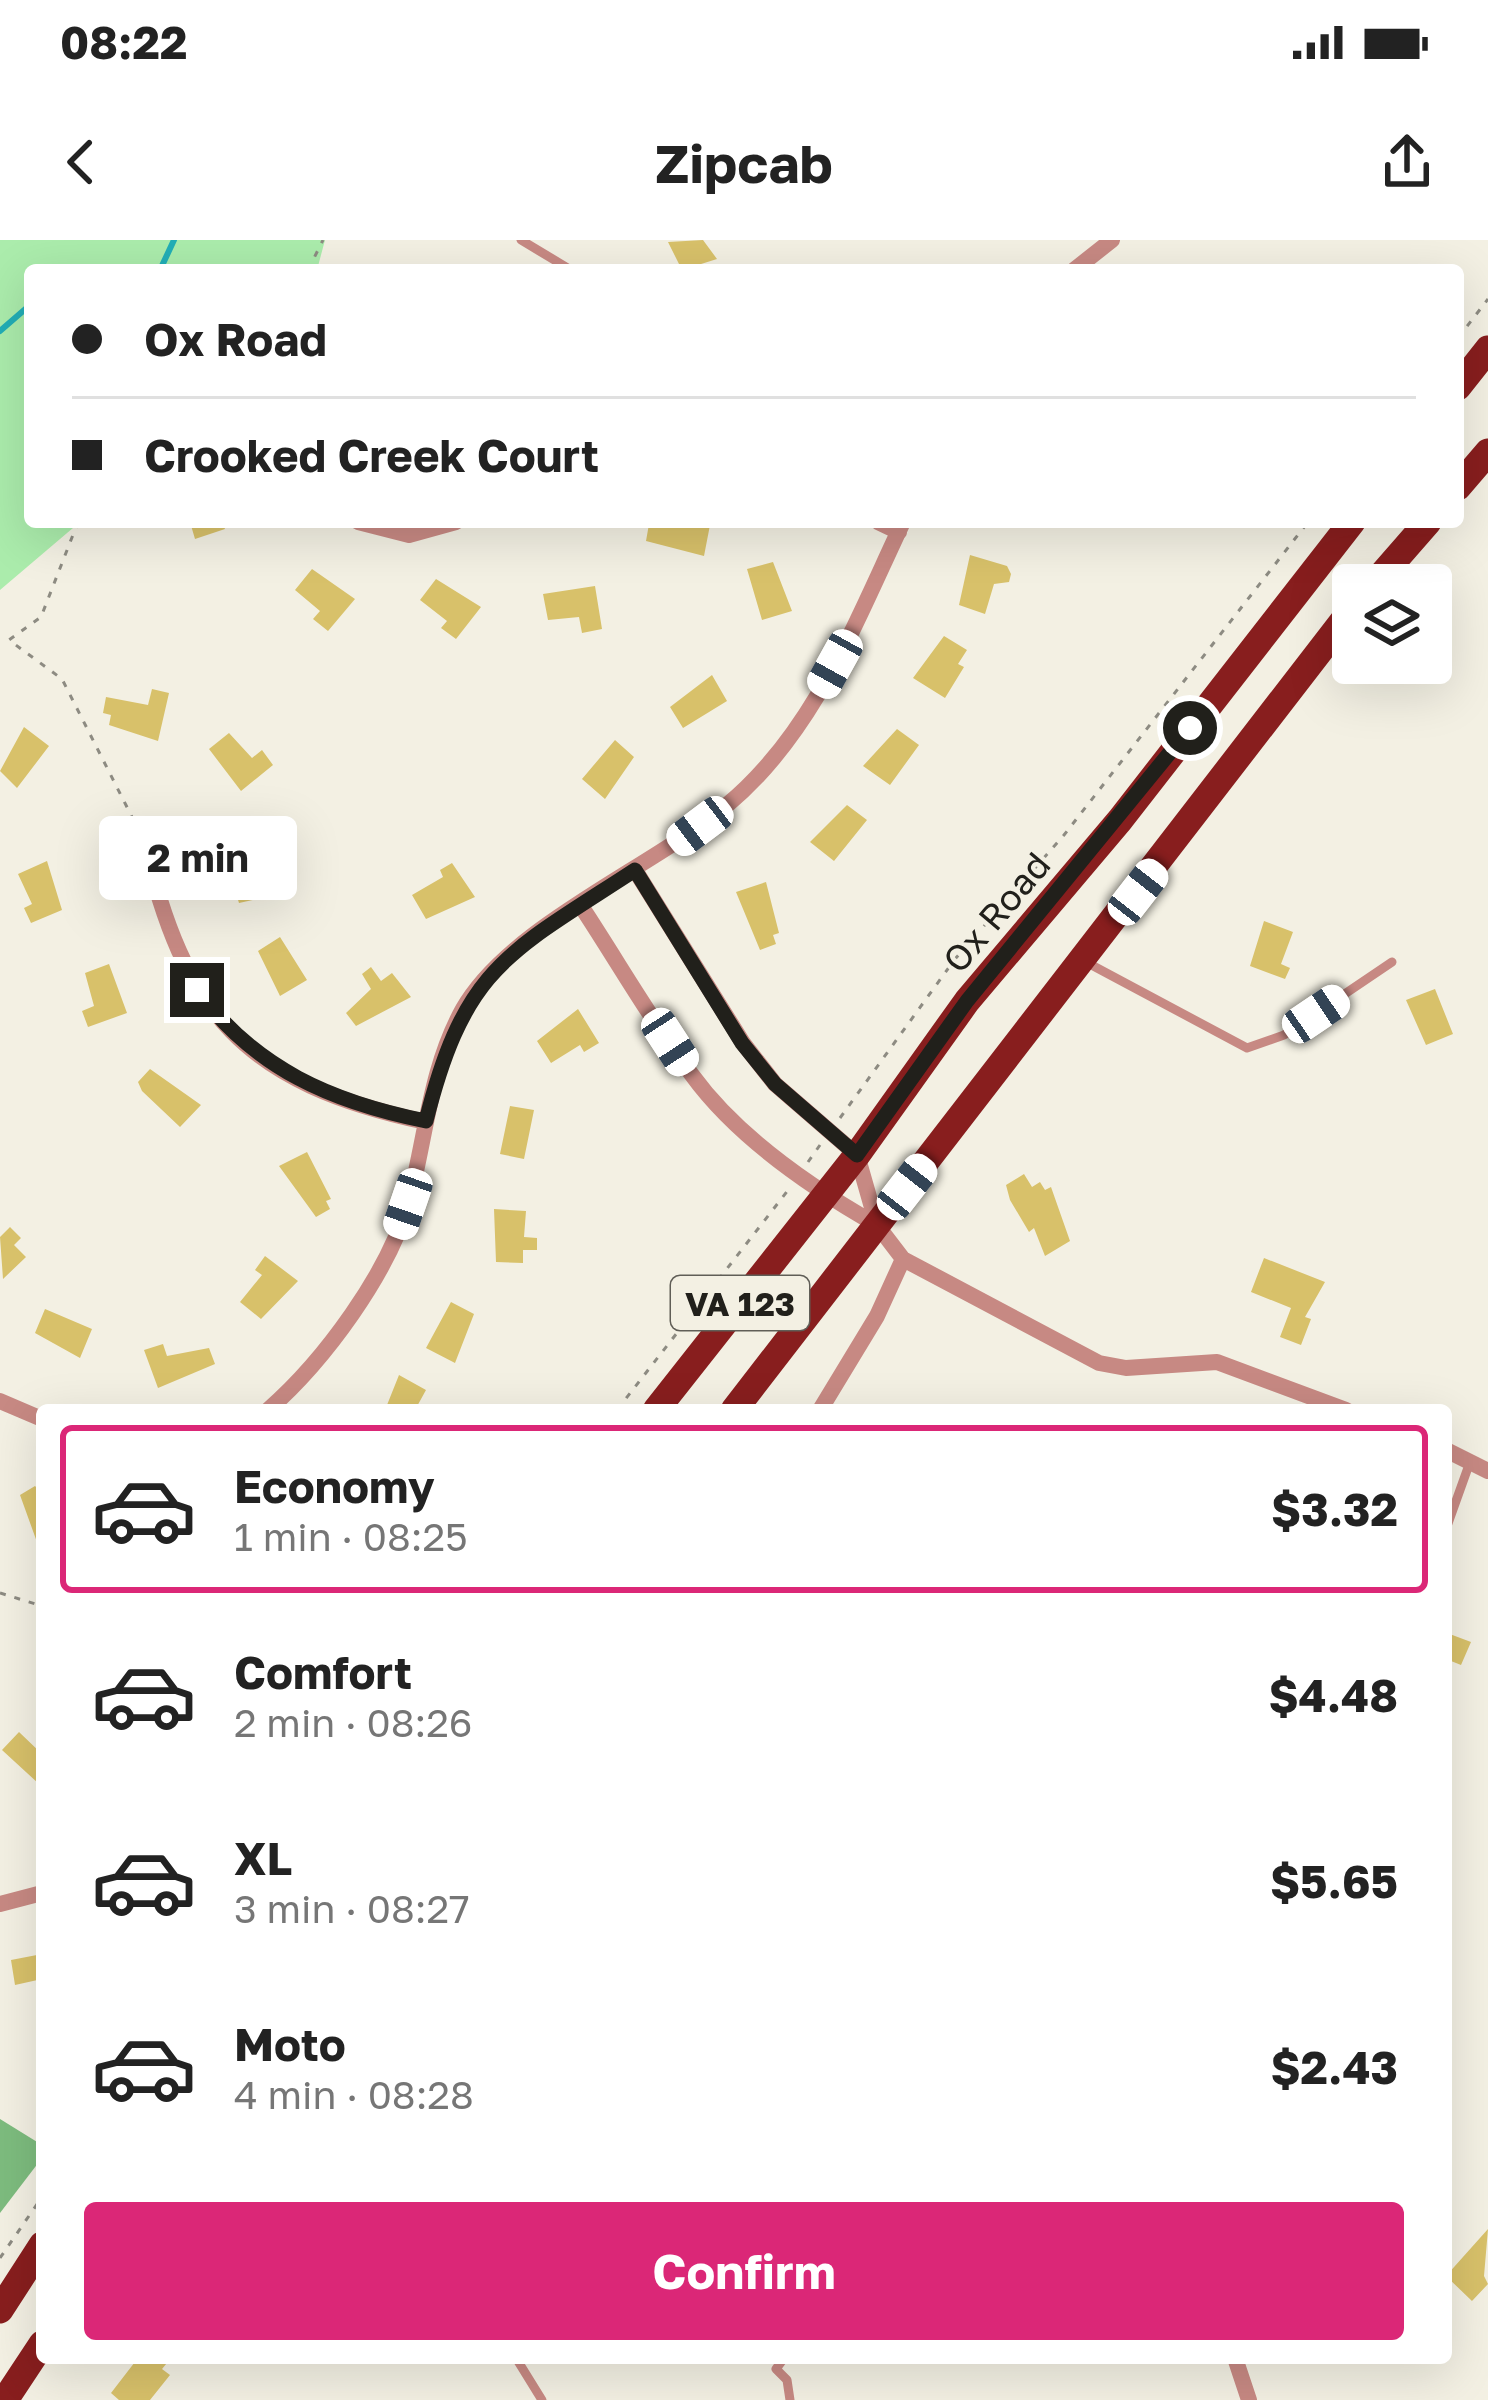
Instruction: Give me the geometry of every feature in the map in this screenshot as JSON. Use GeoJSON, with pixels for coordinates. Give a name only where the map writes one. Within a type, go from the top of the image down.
{"type":"FeatureCollection","features":[{"type":"Feature","properties":{"kind":"highway"},"geometry":{"type":"LineString","coordinates":[[1464,379],[1488,349]]}},
{"type":"Feature","properties":{"kind":"highway"},"geometry":{"type":"LineString","coordinates":[[1464,481],[1486,459]]}},
{"type":"Feature","properties":{"kind":"highway","name":"Ox Road"},"geometry":{"type":"LineString","coordinates":[[661,1404],[857,1155],[967,1001],[1120,820],[1347,528]]}},
{"type":"Feature","properties":{"kind":"highway"},"geometry":{"type":"LineString","coordinates":[[1391,564],[1423,528]]}},
{"type":"Feature","properties":{"kind":"highway","name":"VA 123"},"geometry":{"type":"LineString","coordinates":[[739,1404],[1332,636]]}},
{"type":"Feature","properties":{"kind":"highway"},"geometry":{"type":"LineString","coordinates":[[0,2310],[36,2255]]}},
{"type":"Feature","properties":{"kind":"highway"},"geometry":{"type":"LineString","coordinates":[[5,2400],[36,2353]]}},
{"type":"Feature","properties":{"kind":"street"},"geometry":{"type":"LineString","coordinates":[[1082,264],[1112,240]]}},
{"type":"Feature","properties":{"kind":"street"},"geometry":{"type":"LineString","coordinates":[[382,528],[409,535],[434,528]]}},
{"type":"Feature","properties":{"kind":"street"},"geometry":{"type":"LineString","coordinates":[[273,1404],[363,1297],[387,1258],[408,1204],[450,1036],[481,983],[523,944],[727,805],[780,751],[835,664],[901,528]]}},
{"type":"Feature","properties":{"kind":"street"},"geometry":{"type":"LineString","coordinates":[[143,837],[173,949],[229,1030],[268,1063],[313,1089],[426,1121]]}},
{"type":"Feature","properties":{"kind":"street"},"geometry":{"type":"LineString","coordinates":[[635,870],[742,1043],[775,1084],[857,1155],[877,1225],[903,1259],[1100,1363],[1126,1368],[1217,1362],[1330,1404]]}},
{"type":"Feature","properties":{"kind":"street"},"geometry":{"type":"LineString","coordinates":[[581,906],[693,1078],[737,1124],[825,1196],[877,1225]]}},
{"type":"Feature","properties":{"kind":"street"},"geometry":{"type":"LineString","coordinates":[[824,1404],[877,1316],[903,1259]]}},
{"type":"Feature","properties":{"kind":"street"},"geometry":{"type":"LineString","coordinates":[[0,1401],[36,1416]]}},
{"type":"Feature","properties":{"kind":"street"},"geometry":{"type":"LineString","coordinates":[[1452,1453],[1488,1471]]}},
{"type":"Feature","properties":{"kind":"street"},"geometry":{"type":"LineString","coordinates":[[0,1904],[36,1894]]}},
{"type":"Feature","properties":{"kind":"street"},"geometry":{"type":"LineString","coordinates":[[1237,2364],[1249,2400]]}},
{"type":"Feature","properties":{"kind":"lane"},"geometry":{"type":"LineString","coordinates":[[521,240],[561,264]]}},
{"type":"Feature","properties":{"kind":"lane"},"geometry":{"type":"LineString","coordinates":[[1084,961],[1247,1048],[1285,1035],[1392,962]]}},
{"type":"Feature","properties":{"kind":"lane"},"geometry":{"type":"LineString","coordinates":[[1452,1512],[1470,1462]]}},
{"type":"Feature","properties":{"kind":"lane"},"geometry":{"type":"LineString","coordinates":[[521,2364],[542,2400]]}},
{"type":"Feature","properties":{"kind":"lane"},"geometry":{"type":"LineString","coordinates":[[779,2364],[776,2368],[787,2380],[790,2400]]}},
{"type":"Feature","properties":{"kind":"path"},"geometry":{"type":"LineString","coordinates":[[1464,330],[1488,299]]}},
{"type":"Feature","properties":{"kind":"path"},"geometry":{"type":"LineString","coordinates":[[10,640],[40,617],[76,528]]}},
{"type":"Feature","properties":{"kind":"path"},"geometry":{"type":"LineString","coordinates":[[622,1404],[799,1174],[956,959],[1064,836],[1303,528]]}},
{"type":"Feature","properties":{"kind":"path"},"geometry":{"type":"LineString","coordinates":[[0,638],[10,640],[62,679],[143,837]]}},
{"type":"Feature","properties":{"kind":"path"},"geometry":{"type":"LineString","coordinates":[[0,1593],[36,1604]]}},
{"type":"Feature","properties":{"kind":"path"},"geometry":{"type":"LineString","coordinates":[[0,2258],[36,2206]]}},
{"type":"Feature","properties":{"kind":"green space"},"geometry":{"type":"Polygon","coordinates":[[[0,240],[325,240],[319,264],[24,264],[24,528],[73,528],[0,590],[0,240]]]}},
{"type":"Feature","properties":{"kind":"green space"},"geometry":{"type":"Polygon","coordinates":[[[0,2119],[36,2141],[36,2166],[0,2213],[0,2119]]]}},
{"type":"Feature","properties":{"kind":"building"},"geometry":{"type":"Polygon","coordinates":[[[703,240],[717,259],[679,264],[668,242],[703,240]]]}},
{"type":"Feature","properties":{"kind":"building"},"geometry":{"type":"Polygon","coordinates":[[[192,528],[225,529],[195,539],[192,528]]]}},
{"type":"Feature","properties":{"kind":"building"},"geometry":{"type":"Polygon","coordinates":[[[648,528],[709,528],[704,556],[646,541],[648,528]]]}},
{"type":"Feature","properties":{"kind":"building"},"geometry":{"type":"Polygon","coordinates":[[[970,555],[1007,566],[1011,574],[1009,582],[994,584],[985,614],[959,605],[970,555]]]}},
{"type":"Feature","properties":{"kind":"building"},"geometry":{"type":"Polygon","coordinates":[[[773,562],[792,611],[762,620],[747,569],[773,562]]]}},
{"type":"Feature","properties":{"kind":"building"},"geometry":{"type":"Polygon","coordinates":[[[312,569],[355,599],[328,631],[313,619],[320,611],[295,590],[312,569]]]}},
{"type":"Feature","properties":{"kind":"building"},"geometry":{"type":"Polygon","coordinates":[[[436,579],[481,607],[456,639],[441,628],[447,621],[420,600],[436,579]]]}},
{"type":"Feature","properties":{"kind":"building"},"geometry":{"type":"Polygon","coordinates":[[[595,586],[602,629],[582,633],[579,617],[548,620],[543,594],[595,586]]]}},
{"type":"Feature","properties":{"kind":"building"},"geometry":{"type":"Polygon","coordinates":[[[944,636],[967,650],[958,664],[964,667],[945,698],[913,678],[944,636]]]}},
{"type":"Feature","properties":{"kind":"building"},"geometry":{"type":"Polygon","coordinates":[[[712,675],[727,701],[683,728],[670,707],[712,675]]]}},
{"type":"Feature","properties":{"kind":"building"},"geometry":{"type":"Polygon","coordinates":[[[152,689],[169,693],[158,741],[109,725],[111,715],[103,713],[106,697],[148,705],[152,689]]]}},
{"type":"Feature","properties":{"kind":"building"},"geometry":{"type":"Polygon","coordinates":[[[24,727],[49,746],[17,788],[0,771],[24,727]]]}},
{"type":"Feature","properties":{"kind":"building"},"geometry":{"type":"Polygon","coordinates":[[[897,729],[919,745],[890,785],[863,766],[897,729]]]}},
{"type":"Feature","properties":{"kind":"building"},"geometry":{"type":"Polygon","coordinates":[[[229,733],[252,758],[262,750],[273,765],[241,791],[209,749],[229,733]]]}},
{"type":"Feature","properties":{"kind":"building"},"geometry":{"type":"Polygon","coordinates":[[[615,740],[634,757],[605,799],[582,779],[615,740]]]}},
{"type":"Feature","properties":{"kind":"building"},"geometry":{"type":"Polygon","coordinates":[[[847,805],[867,820],[834,861],[810,842],[847,805]]]}},
{"type":"Feature","properties":{"kind":"building"},"geometry":{"type":"Polygon","coordinates":[[[249,849],[261,898],[239,903],[224,855],[249,849]]]}},
{"type":"Feature","properties":{"kind":"building"},"geometry":{"type":"Polygon","coordinates":[[[47,861],[62,910],[31,923],[24,908],[32,904],[18,874],[47,861]]]}},
{"type":"Feature","properties":{"kind":"building"},"geometry":{"type":"Polygon","coordinates":[[[452,863],[475,897],[426,919],[412,895],[443,877],[440,870],[452,863]]]}},
{"type":"Feature","properties":{"kind":"building"},"geometry":{"type":"Polygon","coordinates":[[[766,882],[779,933],[773,935],[776,944],[760,950],[736,892],[766,882]]]}},
{"type":"Feature","properties":{"kind":"building"},"geometry":{"type":"Polygon","coordinates":[[[1264,921],[1293,932],[1281,964],[1290,968],[1285,979],[1250,966],[1264,921]]]}},
{"type":"Feature","properties":{"kind":"building"},"geometry":{"type":"Polygon","coordinates":[[[280,937],[307,980],[280,996],[258,951],[280,937]]]}},
{"type":"Feature","properties":{"kind":"building"},"geometry":{"type":"Polygon","coordinates":[[[109,964],[127,1013],[88,1027],[82,1011],[94,1006],[85,973],[109,964]]]}},
{"type":"Feature","properties":{"kind":"building"},"geometry":{"type":"Polygon","coordinates":[[[371,967],[381,981],[392,973],[411,997],[356,1026],[346,1013],[371,989],[362,974],[371,967]]]}},
{"type":"Feature","properties":{"kind":"building"},"geometry":{"type":"Polygon","coordinates":[[[1435,989],[1453,1034],[1426,1045],[1406,1000],[1435,989]]]}},
{"type":"Feature","properties":{"kind":"building"},"geometry":{"type":"Polygon","coordinates":[[[578,1009],[599,1043],[584,1052],[580,1045],[551,1063],[537,1041],[578,1009]]]}},
{"type":"Feature","properties":{"kind":"building"},"geometry":{"type":"Polygon","coordinates":[[[150,1069],[201,1105],[180,1127],[142,1091],[138,1082],[150,1069]]]}},
{"type":"Feature","properties":{"kind":"building"},"geometry":{"type":"Polygon","coordinates":[[[510,1106],[534,1110],[524,1159],[500,1154],[510,1106]]]}},
{"type":"Feature","properties":{"kind":"building"},"geometry":{"type":"Polygon","coordinates":[[[307,1152],[331,1199],[326,1201],[330,1209],[316,1217],[279,1166],[307,1152]]]}},
{"type":"Feature","properties":{"kind":"building"},"geometry":{"type":"Polygon","coordinates":[[[1024,1174],[1032,1187],[1040,1182],[1045,1190],[1051,1187],[1070,1241],[1045,1256],[1034,1228],[1029,1232],[1006,1185],[1024,1174]]]}},
{"type":"Feature","properties":{"kind":"building"},"geometry":{"type":"Polygon","coordinates":[[[494,1209],[526,1211],[524,1237],[537,1238],[537,1250],[523,1250],[523,1263],[496,1262],[494,1209]]]}},
{"type":"Feature","properties":{"kind":"building"},"geometry":{"type":"Polygon","coordinates":[[[10,1227],[21,1238],[14,1245],[26,1257],[3,1279],[0,1237],[10,1227]]]}},
{"type":"Feature","properties":{"kind":"building"},"geometry":{"type":"Polygon","coordinates":[[[265,1256],[298,1281],[261,1319],[240,1302],[262,1275],[255,1270],[265,1256]]]}},
{"type":"Feature","properties":{"kind":"building"},"geometry":{"type":"Polygon","coordinates":[[[1264,1258],[1325,1282],[1305,1317],[1311,1319],[1301,1345],[1280,1337],[1291,1308],[1251,1292],[1264,1258]]]}},
{"type":"Feature","properties":{"kind":"building"},"geometry":{"type":"Polygon","coordinates":[[[451,1302],[474,1314],[455,1363],[426,1348],[451,1302]]]}},
{"type":"Feature","properties":{"kind":"building"},"geometry":{"type":"Polygon","coordinates":[[[45,1309],[92,1329],[80,1358],[35,1333],[45,1309]]]}},
{"type":"Feature","properties":{"kind":"building"},"geometry":{"type":"Polygon","coordinates":[[[163,1344],[167,1356],[209,1348],[215,1364],[158,1388],[144,1350],[163,1344]]]}},
{"type":"Feature","properties":{"kind":"building"},"geometry":{"type":"Polygon","coordinates":[[[399,1375],[426,1390],[418,1404],[387,1404],[399,1375]]]}},
{"type":"Feature","properties":{"kind":"building"},"geometry":{"type":"Polygon","coordinates":[[[36,1487],[36,1539],[20,1495],[36,1487]]]}},
{"type":"Feature","properties":{"kind":"building"},"geometry":{"type":"Polygon","coordinates":[[[1452,1635],[1471,1642],[1461,1665],[1452,1661],[1452,1635]]]}},
{"type":"Feature","properties":{"kind":"building"},"geometry":{"type":"Polygon","coordinates":[[[19,1732],[36,1748],[36,1781],[2,1750],[19,1732]]]}},
{"type":"Feature","properties":{"kind":"building"},"geometry":{"type":"Polygon","coordinates":[[[36,1955],[36,1980],[15,1985],[11,1960],[36,1955]]]}},
{"type":"Feature","properties":{"kind":"building"},"geometry":{"type":"Polygon","coordinates":[[[1488,2229],[1484,2276],[1488,2284],[1472,2301],[1452,2282],[1452,2269],[1488,2229]]]}},
{"type":"Feature","properties":{"kind":"building"},"geometry":{"type":"Polygon","coordinates":[[[133,2364],[166,2364],[162,2369],[170,2375],[150,2400],[119,2400],[111,2393],[133,2364]]]}},
{"type":"Feature","properties":{"kind":"waterway"},"geometry":{"type":"LineString","coordinates":[[163,264],[174,240]]}},
{"type":"Feature","properties":{"kind":"waterway"},"geometry":{"type":"LineString","coordinates":[[0,331],[24,310]]}},
{"type":"Feature","properties":{"kind":"route"},"geometry":{"type":"LineString","coordinates":[[197,990],[229,1030],[281,1072],[334,1098],[426,1121],[450,1036],[481,983],[523,944],[635,870],[742,1043],[775,1084],[857,1155],[967,1001],[1120,820],[1190,728]]}}]}
